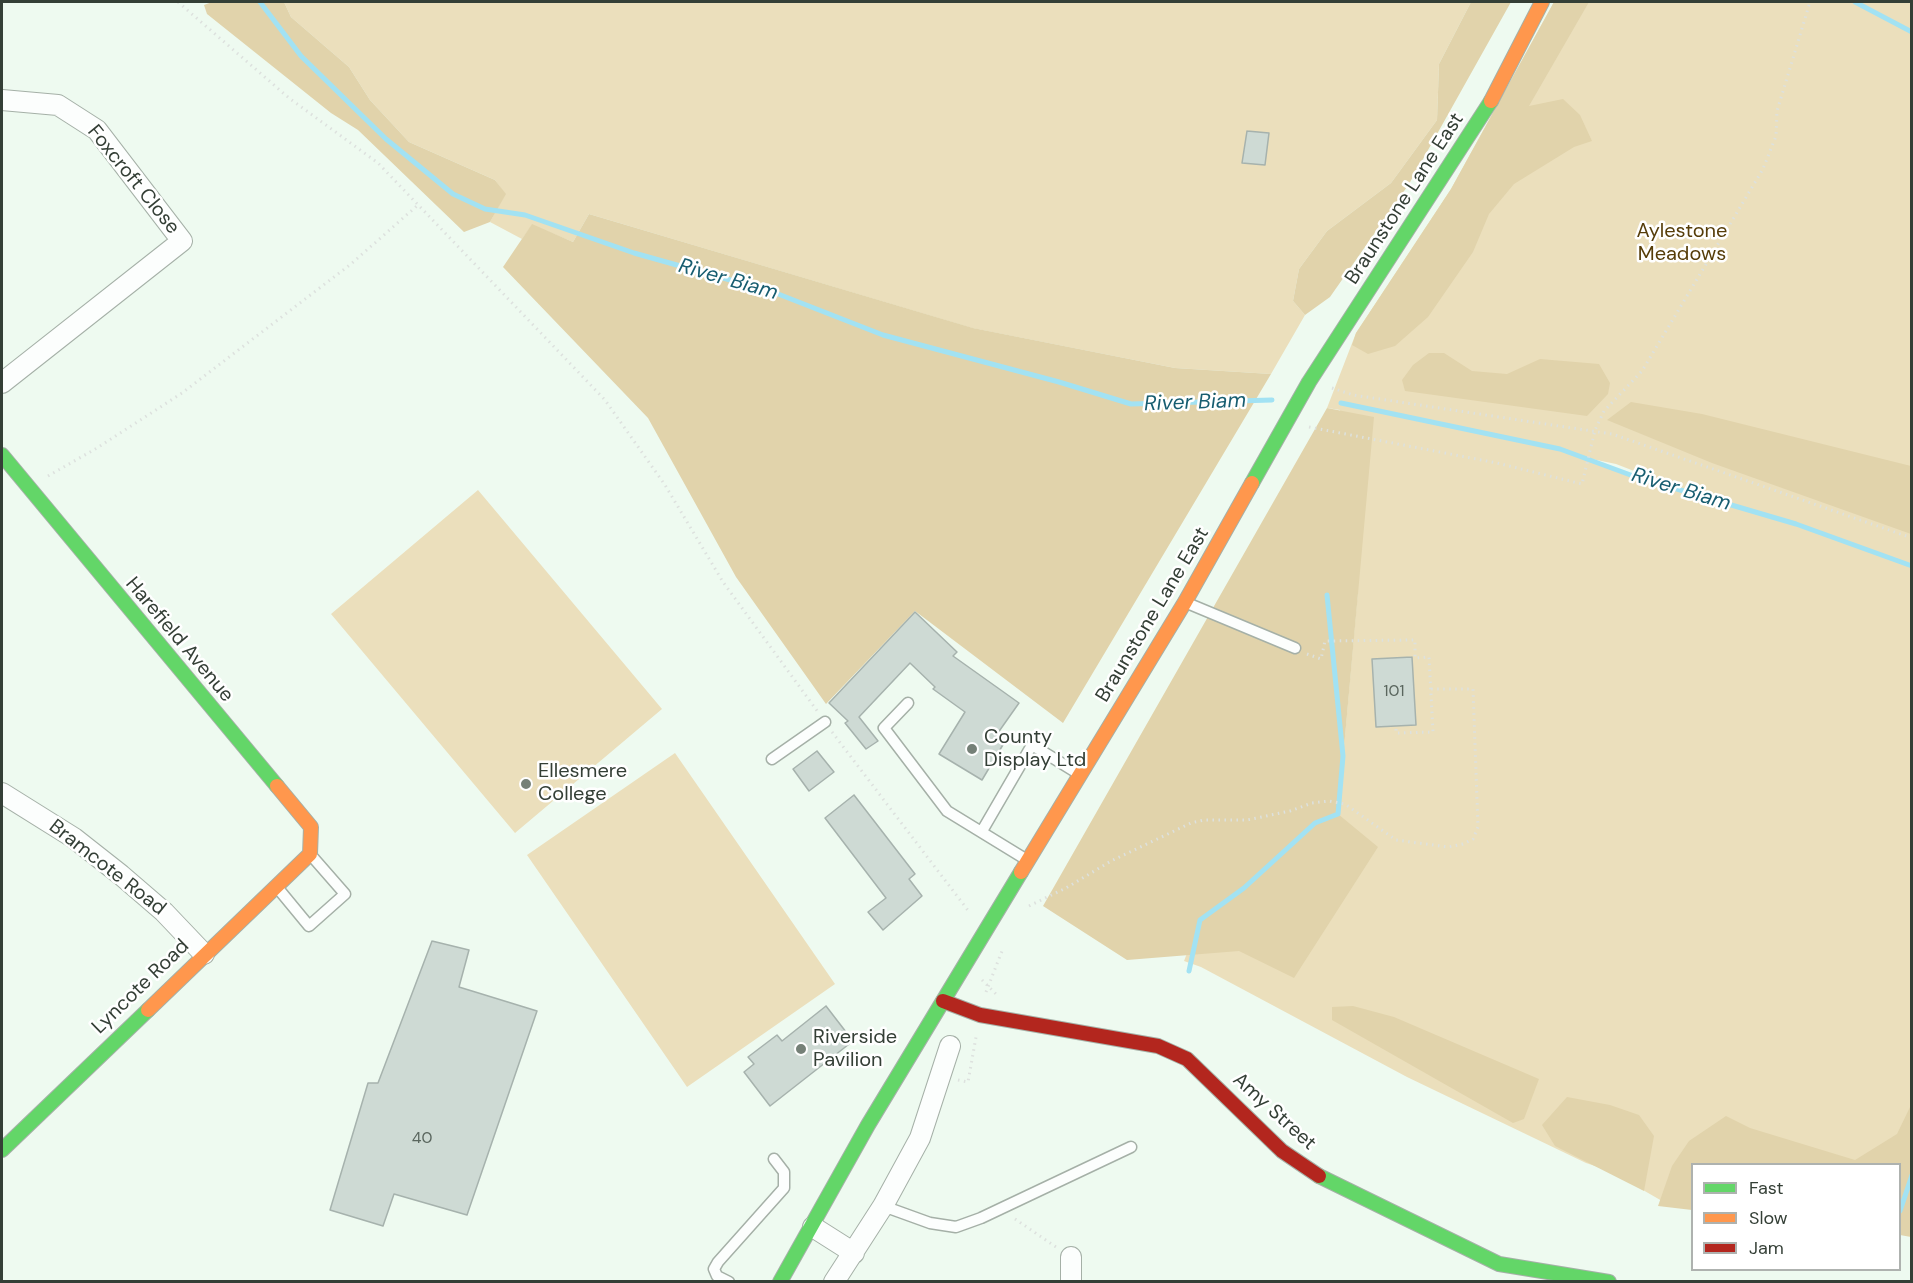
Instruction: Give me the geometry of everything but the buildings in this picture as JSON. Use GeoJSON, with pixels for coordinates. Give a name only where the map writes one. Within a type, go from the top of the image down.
{"type":"FeatureCollection","features":[{"type":"Feature","properties":{"kind":"street","name":"Braunstone Lane East"},"geometry":{"type":"LineString","coordinates":[[780,1281],[813,1227],[868,1125],[1030,862],[1079,774],[1185,602],[1309,382],[1494,96],[1542,2]]}},
{"type":"Feature","properties":{"kind":"street","name":"Foxcroft Close"},"geometry":{"type":"LineString","coordinates":[[2,100],[57,105],[80,117],[97,130],[182,241],[2,383]]}},
{"type":"Feature","properties":{"kind":"street","name":"Harefield Avenue"},"geometry":{"type":"LineString","coordinates":[[2,455],[27,489],[312,827],[310,854]]}},
{"type":"Feature","properties":{"kind":"street","name":"Bramcote Road"},"geometry":{"type":"LineString","coordinates":[[2,793],[74,838],[122,875],[164,912],[204,954]]}},
{"type":"Feature","properties":{"kind":"street","name":"Lyncote Road"},"geometry":{"type":"LineString","coordinates":[[2,1150],[310,854]]}},
{"type":"Feature","properties":{"kind":"street","name":"Amy Street"},"geometry":{"type":"LineString","coordinates":[[943,1001],[980,1015],[1158,1046],[1187,1059],[1282,1152],[1315,1174],[1497,1273],[1609,1281]]}},
{"type":"Feature","properties":{"kind":"street"},"geometry":{"type":"LineString","coordinates":[[834,1281],[883,1206],[920,1138],[950,1046]]}},
{"type":"Feature","properties":{"kind":"street"},"geometry":{"type":"LineString","coordinates":[[813,1227],[854,1253]]}},
{"type":"Feature","properties":{"kind":"street"},"geometry":{"type":"LineString","coordinates":[[1071,1257],[1071,1281]]}},
{"type":"Feature","properties":{"kind":"lane"},"geometry":{"type":"LineString","coordinates":[[1185,602],[1295,648]]}},
{"type":"Feature","properties":{"kind":"lane"},"geometry":{"type":"LineString","coordinates":[[908,703],[884,728],[947,811],[1030,862]]}},
{"type":"Feature","properties":{"kind":"lane"},"geometry":{"type":"LineString","coordinates":[[772,759],[825,722]]}},
{"type":"Feature","properties":{"kind":"lane"},"geometry":{"type":"LineString","coordinates":[[982,831],[1032,745],[1079,774]]}},
{"type":"Feature","properties":{"kind":"lane"},"geometry":{"type":"LineString","coordinates":[[276,886],[309,926],[345,894],[310,854]]}},
{"type":"Feature","properties":{"kind":"lane"},"geometry":{"type":"LineString","coordinates":[[883,1206],[930,1223],[956,1227],[1001,1209],[1131,1147]]}},
{"type":"Feature","properties":{"kind":"lane"},"geometry":{"type":"LineString","coordinates":[[729,1281],[715,1279],[714,1269],[718,1262],[784,1188],[784,1172],[774,1159]]}},
{"type":"Feature","properties":{"kind":"path"},"geometry":{"type":"LineString","coordinates":[[178,2],[289,98],[378,163],[605,400],[665,485],[723,582],[825,722],[955,890],[972,917]]}},
{"type":"Feature","properties":{"kind":"path"},"geometry":{"type":"LineString","coordinates":[[1286,423],[1497,463],[1582,484],[1595,430],[1604,411],[1642,371],[1763,169],[1776,136],[1777,111],[1810,2]]}},
{"type":"Feature","properties":{"kind":"path"},"geometry":{"type":"LineString","coordinates":[[27,489],[97,448],[182,393],[359,258],[419,204]]}},
{"type":"Feature","properties":{"kind":"path"},"geometry":{"type":"LineString","coordinates":[[1309,382],[1353,395],[1595,430],[1911,538]]}},
{"type":"Feature","properties":{"kind":"path"},"geometry":{"type":"LineString","coordinates":[[1295,648],[1321,659],[1325,641],[1415,640],[1415,658],[1429,657],[1433,732],[1396,733],[1396,726]]}},
{"type":"Feature","properties":{"kind":"path"},"geometry":{"type":"LineString","coordinates":[[1029,906],[1066,888],[1111,861],[1191,823],[1204,820],[1247,820],[1290,811],[1312,803],[1345,804],[1396,840],[1448,847],[1473,839],[1478,827],[1473,689],[1431,689]]}},
{"type":"Feature","properties":{"kind":"path"},"geometry":{"type":"LineString","coordinates":[[963,969],[988,983],[1017,1022]]}},
{"type":"Feature","properties":{"kind":"path"},"geometry":{"type":"LineString","coordinates":[[1001,1209],[1071,1257]]}},
{"type":"Feature","properties":{"kind":"green space"},"geometry":{"type":"Polygon","coordinates":[[[284,2],[1471,2],[1439,64],[1437,120],[1391,183],[1327,231],[1299,269],[1293,301],[1305,315],[1271,374],[1175,368],[972,328],[589,214],[573,242],[532,225],[522,239],[490,222],[505,194],[495,180],[409,142],[370,100],[349,67],[291,17],[284,2]]]}},
{"type":"Feature","properties":{"kind":"green space","name":"Aylestone Meadows"},"geometry":{"type":"Polygon","coordinates":[[[1554,2],[1911,2],[1911,1233],[1901,1163],[1691,1163],[1662,1201],[1610,1171],[1586,1163],[1407,1077],[1201,967],[1184,961],[1200,920],[1338,814],[1358,590],[1340,410],[1327,408],[1356,333],[1451,189],[1554,2]],[[1587,458],[1636,477],[1696,495],[1616,464],[1587,458]]]}},
{"type":"Feature","properties":{"kind":"green space"},"geometry":{"type":"Polygon","coordinates":[[[478,490],[662,709],[515,833],[331,614],[478,490]]]}},
{"type":"Feature","properties":{"kind":"green space"},"geometry":{"type":"Polygon","coordinates":[[[675,753],[835,984],[687,1087],[527,855],[675,753]]]}},
{"type":"Feature","properties":{"kind":"shaded area"},"geometry":{"type":"Polygon","coordinates":[[[212,2],[284,2],[291,17],[349,67],[370,100],[409,142],[495,180],[506,194],[490,222],[464,232],[358,130],[331,113],[207,14],[204,5],[212,2]]]}},
{"type":"Feature","properties":{"kind":"shaded area"},"geometry":{"type":"Polygon","coordinates":[[[1471,2],[1511,2],[1409,184],[1330,297],[1305,315],[1293,301],[1299,269],[1327,231],[1391,183],[1437,120],[1439,64],[1471,2]]]}},
{"type":"Feature","properties":{"kind":"shaded area"},"geometry":{"type":"Polygon","coordinates":[[[1554,2],[1589,2],[1529,106],[1563,99],[1580,115],[1592,141],[1574,147],[1514,184],[1489,214],[1473,252],[1428,317],[1395,346],[1368,354],[1352,345],[1356,333],[1451,189],[1554,2]]]}},
{"type":"Feature","properties":{"kind":"shaded area"},"geometry":{"type":"Polygon","coordinates":[[[589,214],[973,328],[1175,368],[1271,374],[1063,723],[915,611],[826,704],[736,577],[648,418],[503,267],[532,224],[573,242],[589,214]]]}},
{"type":"Feature","properties":{"kind":"shaded area"},"geometry":{"type":"Polygon","coordinates":[[[1429,353],[1444,353],[1472,371],[1507,374],[1540,359],[1599,364],[1610,383],[1608,394],[1587,416],[1405,391],[1402,380],[1413,365],[1429,353]]]}},
{"type":"Feature","properties":{"kind":"shaded area"},"geometry":{"type":"Polygon","coordinates":[[[1631,402],[1702,414],[1911,466],[1911,534],[1712,463],[1607,420],[1631,402]]]}},
{"type":"Feature","properties":{"kind":"shaded area"},"geometry":{"type":"Polygon","coordinates":[[[1327,408],[1374,417],[1338,814],[1378,847],[1294,978],[1239,951],[1127,960],[1043,906],[1327,408]]]}},
{"type":"Feature","properties":{"kind":"shaded area"},"geometry":{"type":"Polygon","coordinates":[[[1353,1006],[1394,1017],[1539,1079],[1524,1119],[1513,1123],[1332,1020],[1332,1007],[1353,1006]]]}},
{"type":"Feature","properties":{"kind":"shaded area"},"geometry":{"type":"Polygon","coordinates":[[[1567,1097],[1610,1105],[1639,1115],[1654,1136],[1644,1191],[1555,1146],[1542,1125],[1567,1097]]]}},
{"type":"Feature","properties":{"kind":"shaded area"},"geometry":{"type":"Polygon","coordinates":[[[1911,1105],[1911,1237],[1901,1235],[1901,1163],[1691,1163],[1691,1210],[1658,1206],[1672,1166],[1689,1141],[1726,1116],[1750,1128],[1855,1160],[1897,1134],[1911,1105]]]}},
{"type":"Feature","properties":{"kind":"waterway","name":"River Biam"},"geometry":{"type":"LineString","coordinates":[[260,2],[301,56],[386,139],[453,194],[485,209],[525,215],[634,253],[773,292],[883,335],[1059,382],[1131,404],[1272,400]]}},
{"type":"Feature","properties":{"kind":"waterway"},"geometry":{"type":"LineString","coordinates":[[1855,2],[1912,32]]}},
{"type":"Feature","properties":{"kind":"waterway","name":"River Biam"},"geometry":{"type":"LineString","coordinates":[[1341,403],[1560,449],[1636,477],[1796,524],[1912,566]]}},
{"type":"Feature","properties":{"kind":"waterway"},"geometry":{"type":"LineString","coordinates":[[1189,971],[1200,920],[1244,888],[1315,823],[1338,814],[1343,756],[1327,595]]}},
{"type":"Feature","properties":{"kind":"waterway"},"geometry":{"type":"LineString","coordinates":[[1901,1208],[1912,1175]]}},
{"type":"Feature","properties":{"kind":"traffic: fast"},"geometry":{"type":"LineString","coordinates":[[1252,483],[1309,382],[1491,101]]}},
{"type":"Feature","properties":{"kind":"traffic: fast"},"geometry":{"type":"LineString","coordinates":[[2,455],[277,786]]}},
{"type":"Feature","properties":{"kind":"traffic: fast"},"geometry":{"type":"LineString","coordinates":[[780,1282],[868,1125],[1021,872]]}},
{"type":"Feature","properties":{"kind":"traffic: fast"},"geometry":{"type":"LineString","coordinates":[[2,1150],[148,1010]]}},
{"type":"Feature","properties":{"kind":"traffic: fast"},"geometry":{"type":"LineString","coordinates":[[1319,1176],[1499,1264],[1609,1282]]}},
{"type":"Feature","properties":{"kind":"traffic: slow"},"geometry":{"type":"LineString","coordinates":[[1491,101],[1542,2]]}},
{"type":"Feature","properties":{"kind":"traffic: slow"},"geometry":{"type":"LineString","coordinates":[[1021,872],[1185,602],[1252,483]]}},
{"type":"Feature","properties":{"kind":"traffic: slow"},"geometry":{"type":"LineString","coordinates":[[148,1010],[310,854],[311,827],[277,786]]}},
{"type":"Feature","properties":{"kind":"traffic: jam"},"geometry":{"type":"LineString","coordinates":[[943,1001],[980,1015],[1158,1046],[1187,1059],[1282,1151],[1319,1176]]}},
{"type":"Feature","properties":{"kind":"place","name":"County Display Ltd"},"geometry":{"type":"Point","coordinates":[972,749]}},
{"type":"Feature","properties":{"kind":"place","name":"Ellesmere College"},"geometry":{"type":"Point","coordinates":[526,784]}},
{"type":"Feature","properties":{"kind":"place","name":"Riverside Pavilion"},"geometry":{"type":"Point","coordinates":[801,1049]}}]}
